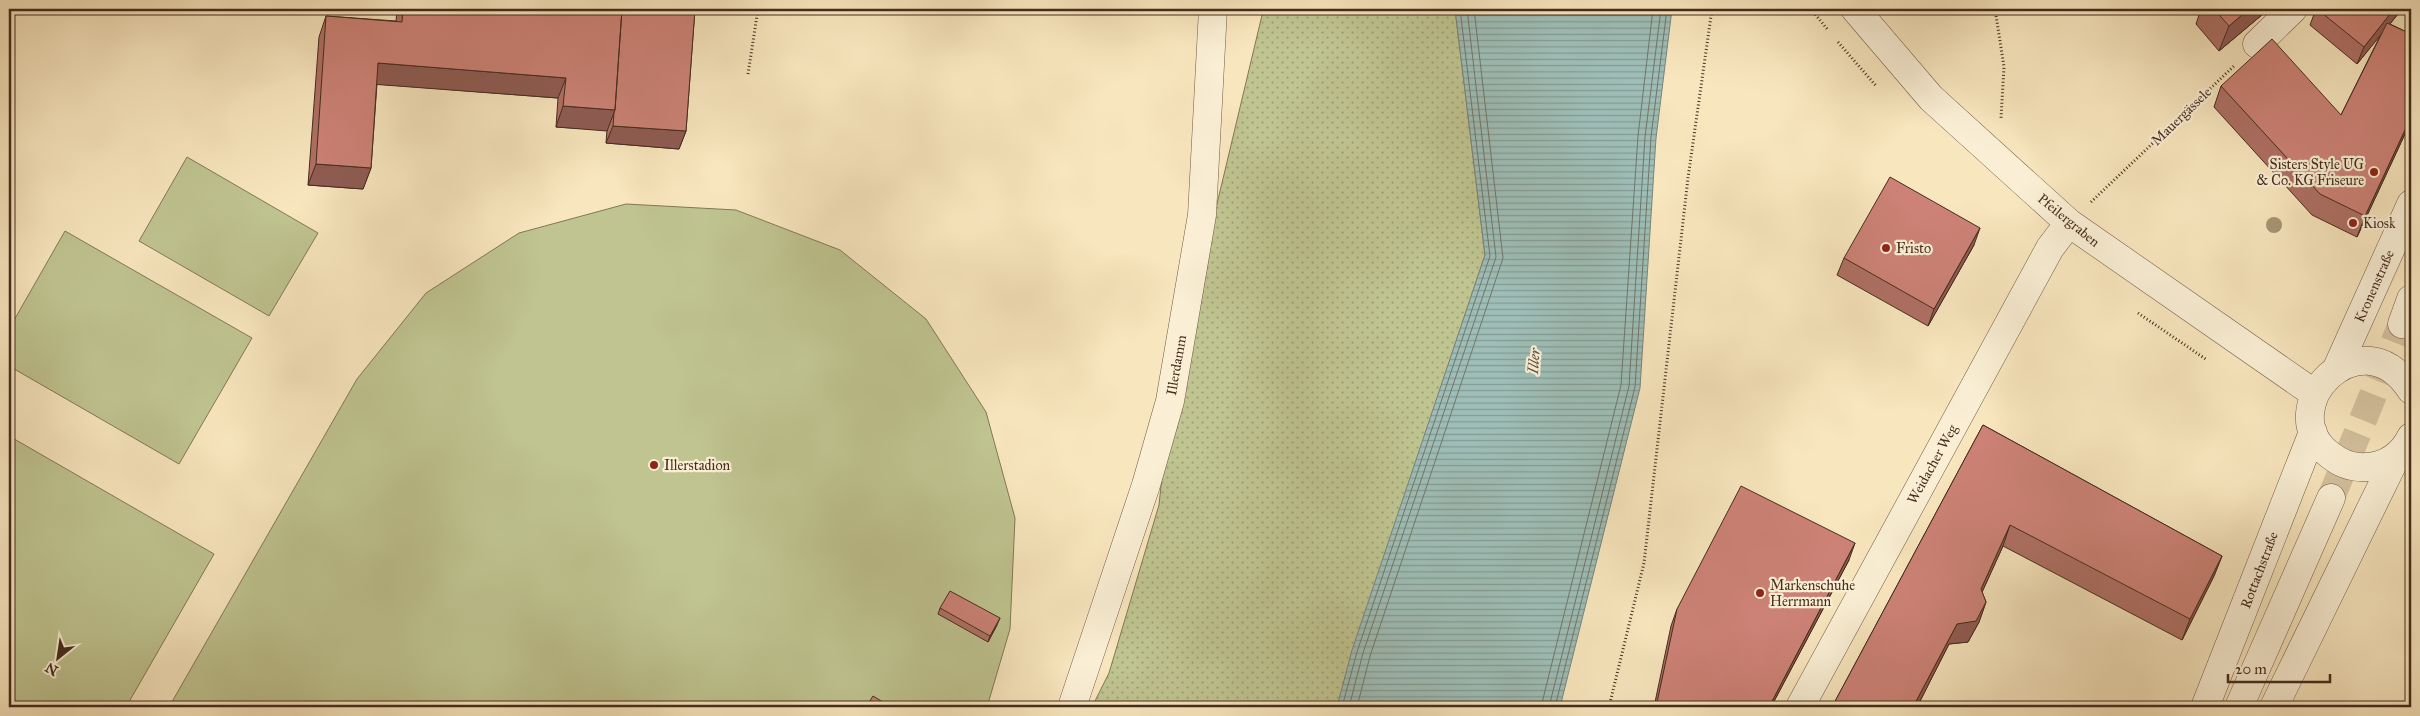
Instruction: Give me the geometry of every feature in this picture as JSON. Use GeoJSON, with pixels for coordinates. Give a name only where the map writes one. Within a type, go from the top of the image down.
{"type":"FeatureCollection","features":[{"type":"Feature","properties":{"kind":"street","name":"Illerdamm"},"geometry":{"type":"LineString","coordinates":[[1072,707],[1146,485],[1170,401],[1202,215],[1213,9]]}},
{"type":"Feature","properties":{"kind":"street","name":"Pfeilergraben"},"geometry":{"type":"LineString","coordinates":[[1855,9],[1931,98],[2069,223],[2315,394]]}},
{"type":"Feature","properties":{"kind":"street"},"geometry":{"type":"LineString","coordinates":[[2257,44],[2293,9]]}},
{"type":"Feature","properties":{"kind":"street","name":"Kronenstraße"},"geometry":{"type":"LineString","coordinates":[[2337,368],[2411,204]]}},
{"type":"Feature","properties":{"kind":"street","name":"Weidacher Weg"},"geometry":{"type":"LineString","coordinates":[[1800,707],[2050,248],[2069,223]]}},
{"type":"Feature","properties":{"kind":"street"},"geometry":{"type":"LineString","coordinates":[[2402,324],[2411,299]]}},
{"type":"Feature","properties":{"kind":"street"},"geometry":{"type":"LineString","coordinates":[[2404,447],[2375,467],[2350,466],[2326,452],[2313,432],[2310,411],[2315,394],[2324,379],[2337,368],[2362,361],[2376,363],[2398,374],[2411,390]]}},
{"type":"Feature","properties":{"kind":"street","name":"Rottachstraße"},"geometry":{"type":"LineString","coordinates":[[2205,707],[2313,432]]}},
{"type":"Feature","properties":{"kind":"street"},"geometry":{"type":"LineString","coordinates":[[2274,707],[2404,447]]}},
{"type":"Feature","properties":{"kind":"street"},"geometry":{"type":"LineString","coordinates":[[2239,707],[2331,498]]}},
{"type":"Feature","properties":{"kind":"path"},"geometry":{"type":"LineString","coordinates":[[748,74],[758,9]]}},
{"type":"Feature","properties":{"kind":"path"},"geometry":{"type":"LineString","coordinates":[[1609,707],[1644,563],[1688,178],[1712,9]]}},
{"type":"Feature","properties":{"kind":"path"},"geometry":{"type":"LineString","coordinates":[[1995,9],[2004,67],[2004,98],[1996,158]]}},
{"type":"Feature","properties":{"kind":"path","name":"Mauergässele"},"geometry":{"type":"LineString","coordinates":[[2069,223],[2257,44]]}},
{"type":"Feature","properties":{"kind":"green space"},"geometry":{"type":"Polygon","coordinates":[[[1308,9],[1455,9],[1485,255],[1353,650],[1337,707],[1092,707],[1109,673],[1159,505],[1170,401],[1263,11],[1308,9]]]}},
{"type":"Feature","properties":{"kind":"green space"},"geometry":{"type":"Polygon","coordinates":[[[187,157],[318,233],[269,316],[139,241],[187,157]]]}},
{"type":"Feature","properties":{"kind":"green space","name":"Illerstadion"},"geometry":{"type":"Polygon","coordinates":[[[626,204],[736,210],[840,250],[926,319],[986,412],[1015,518],[1010,629],[987,707],[169,707],[357,379],[426,293],[519,233],[626,204]]]}},
{"type":"Feature","properties":{"kind":"green space"},"geometry":{"type":"Polygon","coordinates":[[[65,231],[252,338],[179,464],[9,366],[9,329],[65,231]]]}},
{"type":"Feature","properties":{"kind":"green space"},"geometry":{"type":"Polygon","coordinates":[[[9,436],[214,554],[126,707],[9,707],[9,436]]]}},
{"type":"Feature","properties":{"kind":"water","name":"Iller"},"geometry":{"type":"Polygon","coordinates":[[[1455,9],[1672,9],[1656,138],[1640,388],[1560,707],[1337,707],[1352,650],[1485,255],[1455,9]]]}},
{"type":"Feature","properties":{"kind":"building"},"geometry":{"type":"Polygon","coordinates":[[[403,9],[622,9],[615,110],[563,106],[566,78],[378,63],[371,168],[316,164],[326,16],[402,22],[403,9]]]}},
{"type":"Feature","properties":{"kind":"building"},"geometry":{"type":"Polygon","coordinates":[[[622,9],[695,9],[686,131],[613,126],[622,9]]]}},
{"type":"Feature","properties":{"kind":"building"},"geometry":{"type":"Polygon","coordinates":[[[2214,9],[2249,9],[2229,26],[2214,9]]]}},
{"type":"Feature","properties":{"kind":"building"},"geometry":{"type":"Polygon","coordinates":[[[2317,9],[2394,9],[2364,47],[2317,9]]]}},
{"type":"Feature","properties":{"kind":"building"},"geometry":{"type":"Polygon","coordinates":[[[2387,23],[2411,34],[2411,117],[2365,216],[2320,194],[2221,86],[2272,39],[2341,115],[2387,23]]]}},
{"type":"Feature","properties":{"kind":"building"},"geometry":{"type":"Polygon","coordinates":[[[1890,177],[1980,228],[1934,309],[1844,258],[1890,177]]]}},
{"type":"Feature","properties":{"kind":"building"},"geometry":{"type":"Polygon","coordinates":[[[1983,425],[2222,556],[2190,619],[2010,525],[1981,589],[1986,602],[1976,621],[1957,624],[1913,707],[1832,707],[1983,425]]]}},
{"type":"Feature","properties":{"kind":"building","name":"Markenschuhe Herrmann"},"geometry":{"type":"Polygon","coordinates":[[[1741,486],[1855,543],[1769,707],[1656,707],[1677,609],[1741,486]]]}},
{"type":"Feature","properties":{"kind":"building"},"geometry":{"type":"Polygon","coordinates":[[[950,591],[1000,618],[990,636],[940,608],[950,591]]]}},
{"type":"Feature","properties":{"kind":"building"},"geometry":{"type":"Polygon","coordinates":[[[873,696],[891,707],[866,707],[873,696]]]}},
{"type":"Feature","properties":{"kind":"building"},"geometry":{"type":"Polygon","coordinates":[[[2411,697],[2411,707],[2405,707],[2411,697]]]}},
{"type":"Feature","properties":{"kind":"tunnel"},"geometry":{"type":"LineString","coordinates":[[2331,498],[2402,324]]}},
{"type":"Feature","properties":{"kind":"place","name":"Sisters Style UG & Co. KG Friseure"},"geometry":{"type":"Point","coordinates":[2374,172]}},
{"type":"Feature","properties":{"kind":"place","name":"Kiosk"},"geometry":{"type":"Point","coordinates":[2353,223]}},
{"type":"Feature","properties":{"kind":"place","name":"Fristo"},"geometry":{"type":"Point","coordinates":[1886,248]}},
{"type":"Feature","properties":{"kind":"place","name":"Illerstadion"},"geometry":{"type":"Point","coordinates":[654,465]}},
{"type":"Feature","properties":{"kind":"place","name":"Markenschuhe Herrmann"},"geometry":{"type":"Point","coordinates":[1760,593]}}]}
